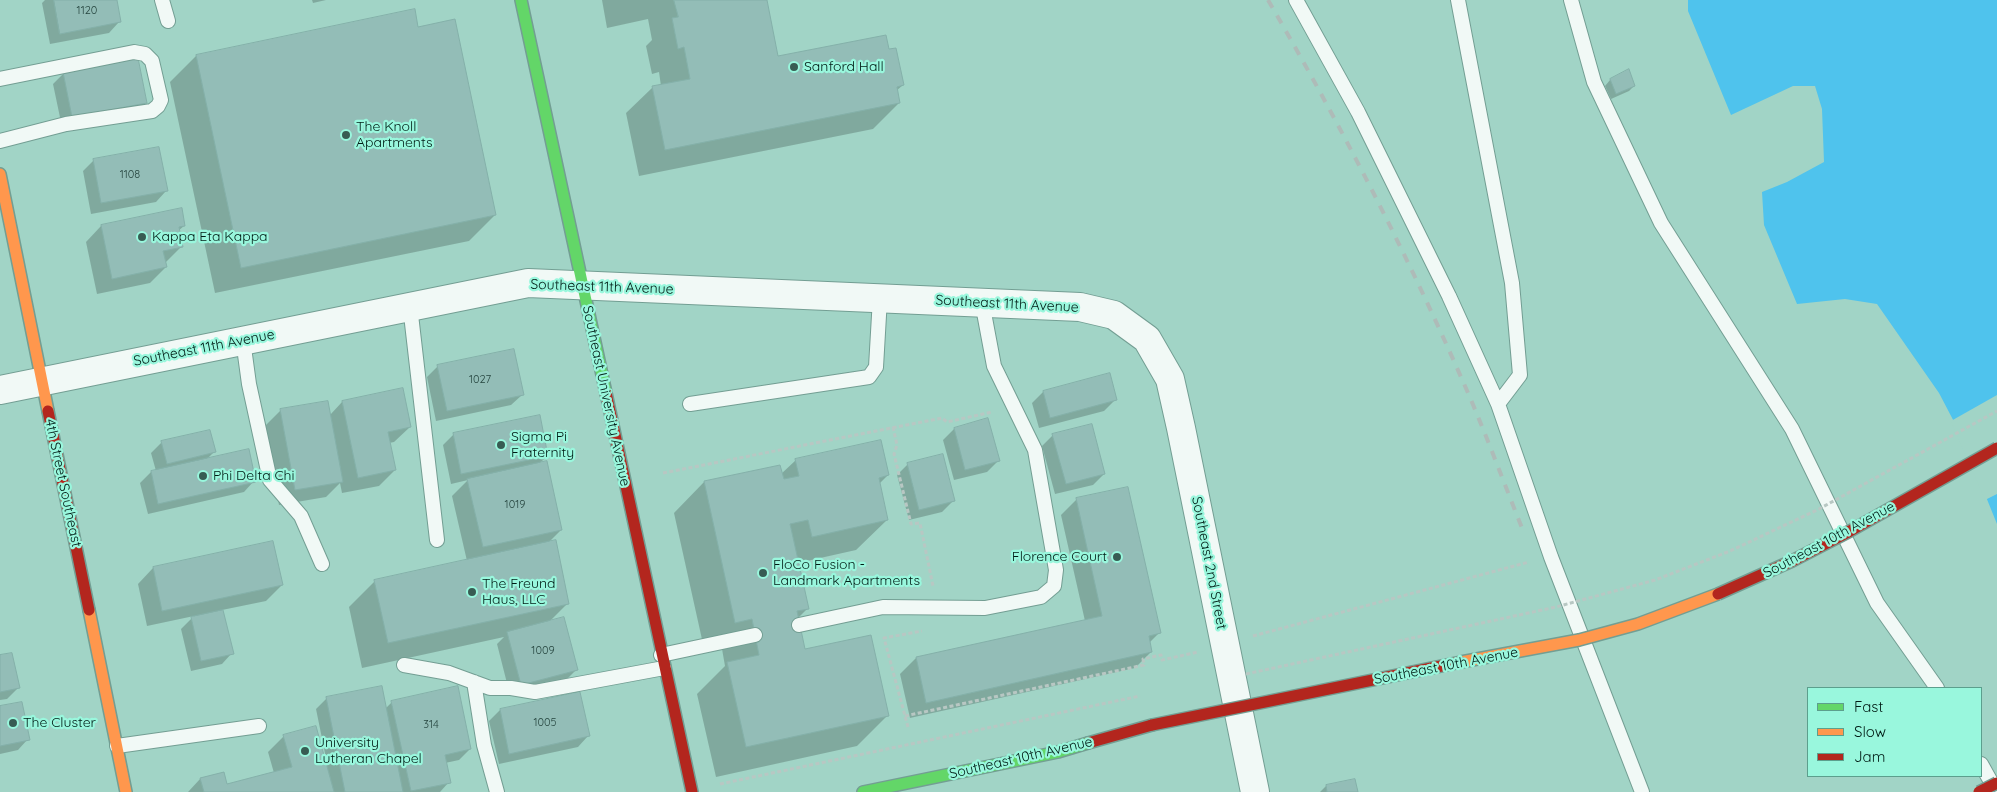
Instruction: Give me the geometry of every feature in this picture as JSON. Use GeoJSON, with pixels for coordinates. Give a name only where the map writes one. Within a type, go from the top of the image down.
{"type":"FeatureCollection","features":[{"type":"Feature","properties":{"kind":"main road","name":"Southeast University Avenue"},"geometry":{"type":"LineString","coordinates":[[521,0],[692,792]]}},
{"type":"Feature","properties":{"kind":"main road","name":"4th Street Southeast"},"geometry":{"type":"LineString","coordinates":[[0,174],[126,792]]}},
{"type":"Feature","properties":{"kind":"main road","name":"Southeast 10th Avenue"},"geometry":{"type":"LineString","coordinates":[[863,792],[1058,752],[1152,725],[1443,665],[1579,640],[1638,624],[1716,595],[1792,561],[1850,531],[1997,448]]}},
{"type":"Feature","properties":{"kind":"main road"},"geometry":{"type":"LineString","coordinates":[[1979,792],[1997,783]]}},
{"type":"Feature","properties":{"kind":"street","name":"Southeast 11th Avenue"},"geometry":{"type":"LineString","coordinates":[[0,390],[528,282],[582,286],[1080,307],[1114,315],[1147,339]]}},
{"type":"Feature","properties":{"kind":"street","name":"Southeast 2nd Street"},"geometry":{"type":"LineString","coordinates":[[1147,339],[1170,379],[1255,792]]}},
{"type":"Feature","properties":{"kind":"lane"},"geometry":{"type":"LineString","coordinates":[[162,0],[168,21]]}},
{"type":"Feature","properties":{"kind":"lane"},"geometry":{"type":"LineString","coordinates":[[1296,0],[1358,112],[1449,296],[1498,404],[1552,556],[1642,792]]}},
{"type":"Feature","properties":{"kind":"lane"},"geometry":{"type":"LineString","coordinates":[[1458,0],[1512,283],[1520,375],[1498,404]]}},
{"type":"Feature","properties":{"kind":"lane"},"geometry":{"type":"LineString","coordinates":[[1571,0],[1594,82],[1661,223],[1792,429],[1877,603],[1936,687]]}},
{"type":"Feature","properties":{"kind":"lane"},"geometry":{"type":"LineString","coordinates":[[0,79],[134,52],[145,54],[152,61],[161,100],[152,111],[66,124],[0,141]]}},
{"type":"Feature","properties":{"kind":"lane"},"geometry":{"type":"LineString","coordinates":[[690,404],[869,377],[876,367],[880,298]]}},
{"type":"Feature","properties":{"kind":"lane"},"geometry":{"type":"LineString","coordinates":[[799,625],[883,606],[985,608],[1041,597],[1054,586],[1056,570],[1035,450],[994,366],[982,302]]}},
{"type":"Feature","properties":{"kind":"lane"},"geometry":{"type":"LineString","coordinates":[[410,306],[437,540]]}},
{"type":"Feature","properties":{"kind":"lane"},"geometry":{"type":"LineString","coordinates":[[243,340],[249,384],[270,480],[302,516],[322,564]]}},
{"type":"Feature","properties":{"kind":"lane"},"geometry":{"type":"LineString","coordinates":[[404,665],[449,673],[490,688],[511,688],[535,692],[574,686],[626,674],[755,635]]}},
{"type":"Feature","properties":{"kind":"lane"},"geometry":{"type":"LineString","coordinates":[[474,682],[484,745],[497,792]]}},
{"type":"Feature","properties":{"kind":"lane"},"geometry":{"type":"LineString","coordinates":[[117,746],[259,726]]}},
{"type":"Feature","properties":{"kind":"lane"},"geometry":{"type":"LineString","coordinates":[[1982,766],[1997,792]]}},
{"type":"Feature","properties":{"kind":"path"},"geometry":{"type":"LineString","coordinates":[[663,473],[893,427],[942,418],[946,422],[1001,410]]}},
{"type":"Feature","properties":{"kind":"path"},"geometry":{"type":"LineString","coordinates":[[1241,675],[1556,607],[1656,580],[1730,551],[1819,509],[1997,411]]}},
{"type":"Feature","properties":{"kind":"path"},"geometry":{"type":"LineString","coordinates":[[893,427],[897,444],[894,454],[911,524],[920,523],[935,594]]}},
{"type":"Feature","properties":{"kind":"path"},"geometry":{"type":"LineString","coordinates":[[1225,644],[1552,556]]}},
{"type":"Feature","properties":{"kind":"path"},"geometry":{"type":"LineString","coordinates":[[908,728],[884,638],[926,631]]}},
{"type":"Feature","properties":{"kind":"path"},"geometry":{"type":"LineString","coordinates":[[905,716],[1144,665],[1143,659],[1160,654],[1162,660],[1188,655]]}},
{"type":"Feature","properties":{"kind":"path"},"geometry":{"type":"LineString","coordinates":[[692,792],[743,779],[1143,696]]}},
{"type":"Feature","properties":{"kind":"water"},"geometry":{"type":"Polygon","coordinates":[[[1688,0],[1997,0],[1997,524],[1961,435],[1939,393],[1877,304],[1845,299],[1797,304],[1764,225],[1762,192],[1787,182],[1824,162],[1822,109],[1815,86],[1793,86],[1731,115],[1688,11],[1688,0]]]}},
{"type":"Feature","properties":{"kind":"pier"},"geometry":{"type":"Polygon","coordinates":[[[1997,395],[1997,494],[1985,500],[1951,421],[1997,395]]]}},
{"type":"Feature","properties":{"kind":"building"},"geometry":{"type":"Polygon","coordinates":[[[54,0],[117,0],[121,22],[60,34],[54,0]]]}},
{"type":"Feature","properties":{"kind":"building","name":"Sanford Hall"},"geometry":{"type":"Polygon","coordinates":[[[674,0],[767,0],[778,56],[886,35],[889,49],[896,48],[904,85],[897,87],[900,103],[665,150],[652,86],[690,79],[684,47],[678,49],[672,18],[678,17],[674,0]]]}},
{"type":"Feature","properties":{"kind":"building","name":"The Knoll Apartments"},"geometry":{"type":"Polygon","coordinates":[[[415,9],[418,27],[455,19],[496,215],[241,268],[196,55],[415,9]]]}},
{"type":"Feature","properties":{"kind":"building"},"geometry":{"type":"Polygon","coordinates":[[[138,58],[147,103],[72,117],[63,72],[138,58]]]}},
{"type":"Feature","properties":{"kind":"building"},"geometry":{"type":"Polygon","coordinates":[[[1629,69],[1635,86],[1616,94],[1610,79],[1629,69]]]}},
{"type":"Feature","properties":{"kind":"building"},"geometry":{"type":"Polygon","coordinates":[[[159,147],[168,191],[101,203],[93,159],[159,147]]]}},
{"type":"Feature","properties":{"kind":"building","name":"Kappa Eta Kappa"},"geometry":{"type":"Polygon","coordinates":[[[182,208],[185,226],[179,227],[183,247],[163,251],[167,267],[112,279],[101,225],[182,208]]]}},
{"type":"Feature","properties":{"kind":"building"},"geometry":{"type":"Polygon","coordinates":[[[514,349],[524,395],[447,411],[437,365],[514,349]]]}},
{"type":"Feature","properties":{"kind":"building"},"geometry":{"type":"Polygon","coordinates":[[[1110,373],[1117,400],[1050,418],[1043,391],[1110,373]]]}},
{"type":"Feature","properties":{"kind":"building"},"geometry":{"type":"Polygon","coordinates":[[[403,388],[411,427],[388,432],[396,470],[358,478],[342,401],[403,388]]]}},
{"type":"Feature","properties":{"kind":"building"},"geometry":{"type":"Polygon","coordinates":[[[328,401],[343,482],[295,490],[280,409],[328,401]]]}},
{"type":"Feature","properties":{"kind":"building","name":"Sigma Pi Fraternity"},"geometry":{"type":"Polygon","coordinates":[[[540,415],[548,456],[461,474],[453,433],[540,415]]]}},
{"type":"Feature","properties":{"kind":"building"},"geometry":{"type":"Polygon","coordinates":[[[988,418],[1000,461],[965,470],[954,428],[988,418]]]}},
{"type":"Feature","properties":{"kind":"building"},"geometry":{"type":"Polygon","coordinates":[[[1092,424],[1105,474],[1066,484],[1052,434],[1092,424]]]}},
{"type":"Feature","properties":{"kind":"building"},"geometry":{"type":"Polygon","coordinates":[[[210,430],[216,452],[167,464],[161,441],[210,430]]]}},
{"type":"Feature","properties":{"kind":"building","name":"FloCo Fusion - Landmark Apartments"},"geometry":{"type":"Polygon","coordinates":[[[881,440],[889,475],[879,478],[888,520],[812,537],[808,520],[790,524],[809,609],[797,611],[805,649],[871,635],[889,716],[746,747],[727,662],[759,655],[752,619],[735,623],[704,481],[780,465],[784,479],[799,476],[795,459],[881,440]]]}},
{"type":"Feature","properties":{"kind":"building","name":"Phi Delta Chi"},"geometry":{"type":"Polygon","coordinates":[[[249,449],[256,482],[158,504],[151,471],[249,449]]]}},
{"type":"Feature","properties":{"kind":"building"},"geometry":{"type":"Polygon","coordinates":[[[943,454],[955,501],[919,510],[907,463],[943,454]]]}},
{"type":"Feature","properties":{"kind":"building"},"geometry":{"type":"Polygon","coordinates":[[[547,461],[562,530],[483,547],[467,479],[547,461]]]}},
{"type":"Feature","properties":{"kind":"building","name":"Florence Court"},"geometry":{"type":"Polygon","coordinates":[[[1128,487],[1161,633],[1149,636],[1152,652],[926,703],[916,657],[1102,616],[1076,498],[1128,487]]]}},
{"type":"Feature","properties":{"kind":"building","name":"The Freund Haus, LLC"},"geometry":{"type":"Polygon","coordinates":[[[556,540],[569,604],[388,643],[374,580],[556,540]]]}},
{"type":"Feature","properties":{"kind":"building"},"geometry":{"type":"Polygon","coordinates":[[[273,541],[283,585],[162,611],[153,567],[273,541]]]}},
{"type":"Feature","properties":{"kind":"building"},"geometry":{"type":"Polygon","coordinates":[[[223,610],[234,654],[201,661],[191,617],[223,610]]]}},
{"type":"Feature","properties":{"kind":"building"},"geometry":{"type":"Polygon","coordinates":[[[564,617],[578,670],[521,685],[507,632],[564,617]]]}},
{"type":"Feature","properties":{"kind":"building","name":"The Cluster"},"geometry":{"type":"Polygon","coordinates":[[[12,653],[20,688],[0,692],[0,655],[12,653]]]}},
{"type":"Feature","properties":{"kind":"building"},"geometry":{"type":"Polygon","coordinates":[[[382,686],[403,792],[345,792],[326,697],[382,686]]]}},
{"type":"Feature","properties":{"kind":"building"},"geometry":{"type":"Polygon","coordinates":[[[458,686],[471,749],[445,755],[451,783],[411,791],[391,701],[458,686]]]}},
{"type":"Feature","properties":{"kind":"building"},"geometry":{"type":"Polygon","coordinates":[[[580,692],[590,736],[509,754],[500,709],[580,692]]]}},
{"type":"Feature","properties":{"kind":"building","name":"The Cluster"},"geometry":{"type":"Polygon","coordinates":[[[22,702],[30,740],[0,746],[0,706],[22,702]]]}},
{"type":"Feature","properties":{"kind":"building","name":"University Lutheran Chapel"},"geometry":{"type":"Polygon","coordinates":[[[316,726],[334,792],[204,792],[200,778],[224,772],[227,784],[292,767],[283,735],[316,726]]]}},
{"type":"Feature","properties":{"kind":"building"},"geometry":{"type":"Polygon","coordinates":[[[1355,779],[1358,792],[1327,792],[1326,785],[1355,779]]]}},
{"type":"Feature","properties":{"kind":"railway"},"geometry":{"type":"LineString","coordinates":[[1268,0],[1320,92],[1394,233],[1469,396],[1522,528]]}},
{"type":"Feature","properties":{"kind":"traffic: fast"},"geometry":{"type":"LineString","coordinates":[[521,0],[606,393]]}},
{"type":"Feature","properties":{"kind":"traffic: fast"},"geometry":{"type":"LineString","coordinates":[[863,792],[1058,752],[1088,743]]}},
{"type":"Feature","properties":{"kind":"traffic: slow"},"geometry":{"type":"LineString","coordinates":[[0,174],[48,411]]}},
{"type":"Feature","properties":{"kind":"traffic: slow"},"geometry":{"type":"LineString","coordinates":[[1461,662],[1579,640],[1638,624],[1718,594]]}},
{"type":"Feature","properties":{"kind":"traffic: slow"},"geometry":{"type":"LineString","coordinates":[[89,610],[126,792]]}},
{"type":"Feature","properties":{"kind":"traffic: jam"},"geometry":{"type":"LineString","coordinates":[[606,393],[692,792]]}},
{"type":"Feature","properties":{"kind":"traffic: jam"},"geometry":{"type":"LineString","coordinates":[[48,411],[89,610]]}},
{"type":"Feature","properties":{"kind":"traffic: jam"},"geometry":{"type":"LineString","coordinates":[[1718,594],[1792,561],[1850,531],[1997,448]]}},
{"type":"Feature","properties":{"kind":"traffic: jam"},"geometry":{"type":"LineString","coordinates":[[1152,725],[1461,662]]}},
{"type":"Feature","properties":{"kind":"traffic: jam"},"geometry":{"type":"LineString","coordinates":[[1088,743],[1152,725]]}},
{"type":"Feature","properties":{"kind":"traffic: jam"},"geometry":{"type":"LineString","coordinates":[[1979,792],[1997,783]]}},
{"type":"Feature","properties":{"kind":"place","name":"Sanford Hall"},"geometry":{"type":"Point","coordinates":[794,67]}},
{"type":"Feature","properties":{"kind":"place","name":"The Knoll Apartments"},"geometry":{"type":"Point","coordinates":[346,135]}},
{"type":"Feature","properties":{"kind":"place","name":"Kappa Eta Kappa"},"geometry":{"type":"Point","coordinates":[142,237]}},
{"type":"Feature","properties":{"kind":"place","name":"Sigma Pi Fraternity"},"geometry":{"type":"Point","coordinates":[501,445]}},
{"type":"Feature","properties":{"kind":"place","name":"Phi Delta Chi"},"geometry":{"type":"Point","coordinates":[203,476]}},
{"type":"Feature","properties":{"kind":"place","name":"Florence Court"},"geometry":{"type":"Point","coordinates":[1117,557]}},
{"type":"Feature","properties":{"kind":"place","name":"FloCo Fusion - Landmark Apartments"},"geometry":{"type":"Point","coordinates":[763,573]}},
{"type":"Feature","properties":{"kind":"place","name":"The Freund Haus, LLC"},"geometry":{"type":"Point","coordinates":[472,592]}},
{"type":"Feature","properties":{"kind":"place","name":"The Cluster"},"geometry":{"type":"Point","coordinates":[13,723]}},
{"type":"Feature","properties":{"kind":"place","name":"University Lutheran Chapel"},"geometry":{"type":"Point","coordinates":[305,751]}}]}
